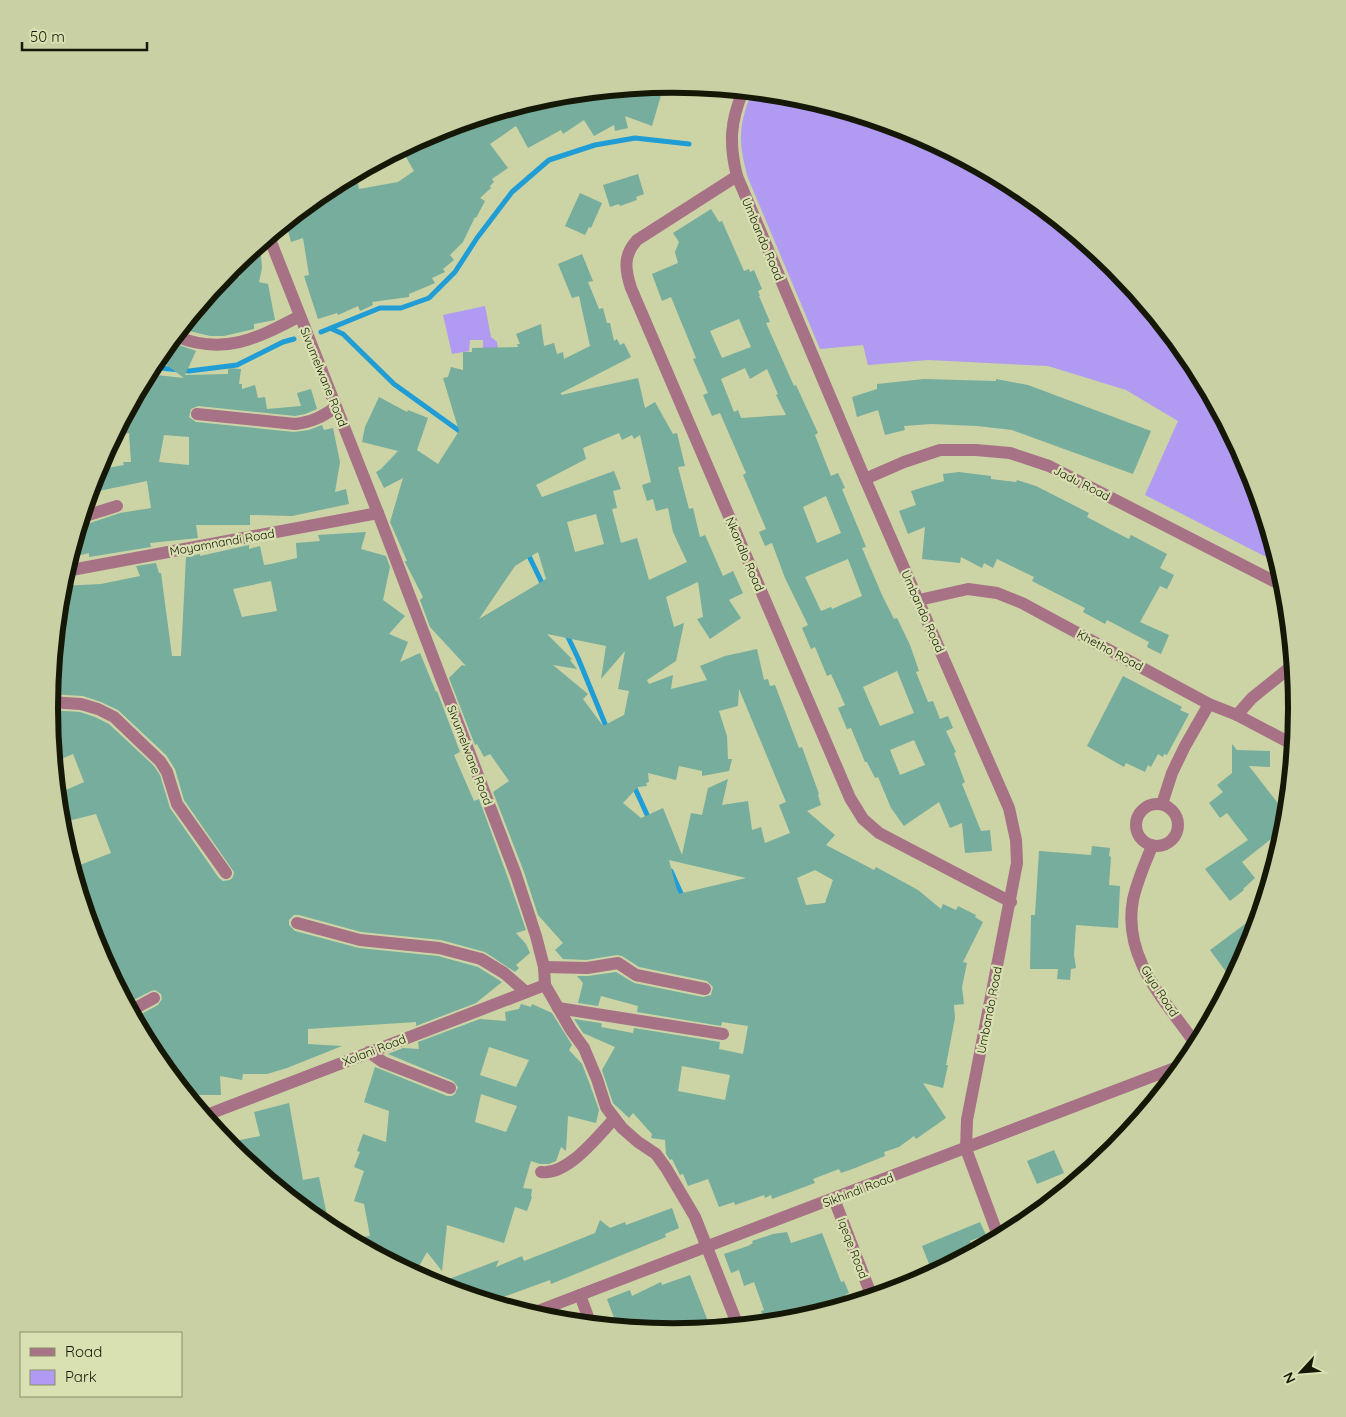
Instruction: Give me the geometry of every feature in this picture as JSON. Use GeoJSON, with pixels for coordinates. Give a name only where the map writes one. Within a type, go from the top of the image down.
{"type":"FeatureCollection","features":[{"type":"Feature","properties":{"kind":"street","name":"Umbando Road"},"geometry":{"type":"LineString","coordinates":[[741,97],[730,136],[736,176],[865,479],[1009,808],[1016,840],[1017,863],[1011,902],[967,1120],[966,1149]]}},
{"type":"Feature","properties":{"kind":"street","name":"Nkondlo Road"},"geometry":{"type":"LineString","coordinates":[[736,176],[637,240],[627,255],[626,264],[631,288],[850,798],[863,819],[878,833],[1011,902]]}},
{"type":"Feature","properties":{"kind":"street","name":"Sivumelwane Road"},"geometry":{"type":"LineString","coordinates":[[271,243],[378,513],[516,875],[536,936],[544,967],[545,985],[584,1048],[597,1079],[606,1108],[614,1119],[638,1142],[656,1154],[695,1217],[736,1321]]}},
{"type":"Feature","properties":{"kind":"street"},"geometry":{"type":"LineString","coordinates":[[182,339],[192,343],[214,345],[251,340],[300,316]]}},
{"type":"Feature","properties":{"kind":"street"},"geometry":{"type":"LineString","coordinates":[[197,414],[295,424],[321,418],[336,407]]}},
{"type":"Feature","properties":{"kind":"street","name":"Jadu Road"},"geometry":{"type":"LineString","coordinates":[[865,479],[904,462],[940,450],[976,450],[1010,453],[1049,466],[1276,583]]}},
{"type":"Feature","properties":{"kind":"street"},"geometry":{"type":"LineString","coordinates":[[89,515],[117,506]]}},
{"type":"Feature","properties":{"kind":"street","name":"Moyamnandi Road"},"geometry":{"type":"LineString","coordinates":[[73,570],[378,513]]}},
{"type":"Feature","properties":{"kind":"street","name":"Khetho Road"},"geometry":{"type":"LineString","coordinates":[[919,600],[968,589],[997,593],[1022,603],[1209,704],[1287,742]]}},
{"type":"Feature","properties":{"kind":"street"},"geometry":{"type":"LineString","coordinates":[[1236,716],[1252,698],[1287,670]]}},
{"type":"Feature","properties":{"kind":"street"},"geometry":{"type":"LineString","coordinates":[[58,703],[81,704],[98,709],[114,718],[160,761],[167,772],[177,804],[226,873]]}},
{"type":"Feature","properties":{"kind":"street"},"geometry":{"type":"LineString","coordinates":[[1162,804],[1172,773],[1209,704]]}},
{"type":"Feature","properties":{"kind":"street"},"geometry":{"type":"LineString","coordinates":[[1162,804],[1174,812],[1178,826],[1176,834],[1166,844],[1152,846],[1145,843],[1136,831],[1137,817],[1141,810],[1147,806],[1162,804]]}},
{"type":"Feature","properties":{"kind":"street","name":"Giya Road"},"geometry":{"type":"LineString","coordinates":[[1152,846],[1140,876],[1133,901],[1131,922],[1134,944],[1145,973],[1192,1039]]}},
{"type":"Feature","properties":{"kind":"street"},"geometry":{"type":"LineString","coordinates":[[296,923],[360,940],[439,948],[481,959],[504,973],[526,992]]}},
{"type":"Feature","properties":{"kind":"street"},"geometry":{"type":"LineString","coordinates":[[544,967],[587,968],[618,963],[636,975],[705,988]]}},
{"type":"Feature","properties":{"kind":"street","name":"Xolani Road"},"geometry":{"type":"LineString","coordinates":[[210,1114],[545,985]]}},
{"type":"Feature","properties":{"kind":"street"},"geometry":{"type":"LineString","coordinates":[[135,1007],[154,998]]}},
{"type":"Feature","properties":{"kind":"street"},"geometry":{"type":"LineString","coordinates":[[558,1008],[723,1034]]}},
{"type":"Feature","properties":{"kind":"street"},"geometry":{"type":"LineString","coordinates":[[369,1052],[383,1062],[450,1088]]}},
{"type":"Feature","properties":{"kind":"street","name":"Sikhindi Road"},"geometry":{"type":"LineString","coordinates":[[542,1309],[1171,1070]]}},
{"type":"Feature","properties":{"kind":"street"},"geometry":{"type":"LineString","coordinates":[[541,1172],[551,1173],[564,1166],[585,1150],[614,1119]]}},
{"type":"Feature","properties":{"kind":"street"},"geometry":{"type":"LineString","coordinates":[[966,1149],[997,1231]]}},
{"type":"Feature","properties":{"kind":"street","name":"Iqeqe Road"},"geometry":{"type":"LineString","coordinates":[[834,1199],[870,1291]]}},
{"type":"Feature","properties":{"kind":"street"},"geometry":{"type":"LineString","coordinates":[[580,1295],[589,1318]]}},
{"type":"Feature","properties":{"kind":"green space"},"geometry":{"type":"Polygon","coordinates":[[[750,98],[793,105],[832,114],[909,140],[981,175],[1048,220],[1079,246],[1136,303],[1185,367],[1206,401],[1242,473],[1270,559],[1145,495],[1178,421],[1126,390],[1048,366],[928,360],[868,365],[863,345],[820,349],[748,178],[741,144],[742,125],[750,98]]]}},
{"type":"Feature","properties":{"kind":"green space"},"geometry":{"type":"Polygon","coordinates":[[[485,306],[491,337],[497,342],[498,348],[483,353],[483,340],[470,340],[469,351],[452,354],[443,315],[485,306]]]}},
{"type":"Feature","properties":{"kind":"building"},"geometry":{"type":"Polygon","coordinates":[[[662,93],[652,126],[625,116],[628,128],[615,131],[614,125],[594,136],[584,120],[563,134],[561,130],[528,148],[516,126],[490,144],[508,168],[492,179],[494,182],[490,186],[491,188],[480,198],[485,201],[463,242],[450,255],[454,260],[443,269],[445,272],[432,278],[435,283],[409,294],[409,297],[372,302],[373,305],[360,311],[358,306],[338,315],[337,313],[318,319],[304,276],[309,275],[303,238],[291,242],[288,229],[357,180],[359,189],[398,182],[414,171],[404,154],[475,126],[553,105],[593,98],[662,93]]]}},
{"type":"Feature","properties":{"kind":"building"},"geometry":{"type":"Polygon","coordinates":[[[638,174],[644,194],[636,197],[637,200],[620,206],[619,204],[610,207],[603,185],[638,174]]]}},
{"type":"Feature","properties":{"kind":"building"},"geometry":{"type":"Polygon","coordinates":[[[580,193],[602,203],[591,228],[589,227],[585,235],[565,226],[580,193]]]}},
{"type":"Feature","properties":{"kind":"building"},"geometry":{"type":"Polygon","coordinates":[[[711,209],[719,222],[722,221],[744,271],[749,269],[750,272],[754,270],[762,289],[758,291],[759,296],[770,322],[766,323],[794,386],[796,385],[818,433],[815,435],[831,476],[838,473],[845,488],[842,489],[866,547],[862,548],[882,595],[894,619],[897,618],[910,645],[919,671],[916,672],[928,702],[933,701],[940,719],[948,716],[953,728],[946,731],[956,752],[954,753],[965,782],[962,784],[981,831],[990,830],[992,851],[965,853],[962,823],[950,828],[939,802],[904,826],[891,808],[878,777],[875,778],[867,762],[865,762],[851,728],[847,729],[838,708],[845,705],[831,674],[827,676],[815,647],[811,649],[802,628],[808,625],[785,578],[772,543],[765,546],[759,532],[766,529],[743,475],[746,473],[720,413],[712,416],[703,395],[708,393],[693,359],[696,358],[671,297],[662,301],[652,274],[678,263],[675,252],[679,242],[673,233],[711,209]],[[739,319],[710,331],[722,358],[751,347],[739,319]],[[745,368],[721,379],[734,412],[738,410],[741,418],[786,415],[776,395],[778,394],[767,369],[750,379],[745,368]],[[826,496],[803,507],[817,543],[841,533],[826,496]],[[848,559],[805,577],[821,611],[831,607],[832,609],[862,596],[848,559]],[[897,671],[863,687],[880,726],[914,713],[897,671]],[[914,740],[890,750],[900,775],[925,765],[914,740]]]}},
{"type":"Feature","properties":{"kind":"building"},"geometry":{"type":"Polygon","coordinates":[[[261,252],[262,268],[259,282],[268,284],[275,320],[254,324],[254,329],[224,336],[210,336],[188,331],[235,277],[240,277],[241,271],[261,252]]]}},
{"type":"Feature","properties":{"kind":"building"},"geometry":{"type":"Polygon","coordinates":[[[582,254],[593,281],[588,282],[599,309],[603,308],[607,323],[610,323],[614,341],[617,339],[620,345],[624,343],[631,357],[561,393],[561,395],[638,378],[645,408],[655,402],[673,434],[677,433],[685,466],[678,467],[689,509],[693,508],[700,537],[705,535],[723,576],[733,571],[743,593],[729,600],[741,618],[710,639],[697,619],[703,617],[698,582],[666,597],[674,627],[684,623],[676,661],[647,680],[649,684],[673,675],[671,689],[707,680],[700,666],[725,656],[757,649],[764,680],[768,679],[770,686],[775,685],[799,748],[802,747],[819,794],[821,805],[807,811],[835,835],[826,845],[874,870],[876,867],[918,890],[941,909],[943,904],[956,910],[958,906],[976,915],[975,917],[983,922],[963,962],[967,963],[962,987],[964,1004],[954,1005],[955,1018],[943,1088],[923,1083],[946,1118],[916,1139],[914,1136],[899,1147],[884,1152],[885,1156],[841,1173],[839,1169],[813,1179],[815,1183],[772,1199],[771,1195],[765,1198],[764,1195],[735,1205],[734,1202],[719,1207],[708,1179],[688,1186],[683,1174],[680,1175],[672,1159],[670,1160],[666,1154],[665,1140],[651,1138],[652,1134],[633,1113],[629,1118],[613,1103],[602,1070],[615,1047],[583,1033],[574,1019],[600,1023],[602,1024],[601,1027],[633,1033],[634,1028],[720,1042],[719,1049],[743,1054],[748,1026],[722,1022],[721,1026],[637,1012],[638,1006],[601,996],[598,1006],[578,1003],[583,983],[577,976],[616,972],[634,983],[703,997],[711,995],[713,987],[707,981],[639,967],[622,956],[617,955],[586,960],[563,959],[555,950],[563,943],[538,915],[524,872],[493,792],[509,781],[490,754],[484,757],[477,744],[475,745],[449,678],[462,665],[466,666],[430,627],[420,600],[423,597],[405,562],[407,561],[390,522],[403,478],[384,488],[376,472],[398,451],[362,442],[365,427],[379,397],[407,412],[408,410],[428,418],[417,450],[438,464],[459,431],[443,378],[448,377],[451,367],[463,370],[463,352],[472,352],[472,348],[518,347],[517,344],[520,344],[516,334],[541,324],[544,346],[554,343],[557,354],[563,352],[564,359],[590,346],[579,296],[572,298],[558,264],[582,254]],[[619,433],[583,448],[586,459],[536,485],[542,497],[614,471],[621,489],[613,491],[617,508],[612,509],[621,543],[637,538],[649,580],[687,562],[673,532],[668,508],[656,511],[653,499],[647,501],[642,485],[651,482],[640,435],[634,439],[632,435],[622,440],[619,433]],[[596,514],[567,522],[575,552],[604,544],[596,514]],[[538,552],[515,566],[479,619],[546,579],[538,552]],[[547,634],[572,659],[570,660],[577,669],[553,665],[588,694],[583,699],[603,726],[624,715],[629,691],[618,689],[625,651],[601,679],[606,646],[547,634]],[[739,689],[738,706],[719,711],[727,736],[728,759],[732,759],[729,771],[702,776],[702,771],[679,766],[676,780],[648,773],[649,782],[646,783],[647,786],[638,787],[623,803],[641,818],[663,808],[682,855],[691,813],[702,815],[708,788],[728,779],[722,805],[748,801],[752,830],[761,827],[765,843],[790,833],[779,805],[786,802],[739,689]],[[669,860],[678,894],[746,878],[686,864],[669,860]],[[815,870],[797,878],[806,905],[825,903],[833,880],[815,870]],[[682,1066],[678,1091],[725,1100],[730,1075],[682,1066]]]}},
{"type":"Feature","properties":{"kind":"building"},"geometry":{"type":"Polygon","coordinates":[[[177,345],[196,351],[185,375],[228,374],[228,368],[241,369],[239,384],[242,384],[242,389],[255,385],[258,398],[265,397],[267,409],[301,406],[297,393],[311,389],[317,409],[305,414],[295,416],[198,406],[191,409],[189,417],[196,422],[294,432],[309,430],[322,425],[324,430],[333,428],[340,462],[335,492],[346,489],[349,504],[292,516],[250,515],[250,525],[196,525],[198,538],[150,543],[151,547],[89,557],[89,553],[76,556],[86,524],[120,513],[151,508],[147,481],[97,491],[106,468],[124,465],[123,462],[131,462],[129,433],[122,434],[156,375],[184,378],[164,363],[177,345]],[[164,435],[159,462],[189,465],[189,437],[164,435]]]}},
{"type":"Feature","properties":{"kind":"building"},"geometry":{"type":"Polygon","coordinates":[[[924,379],[996,381],[996,379],[1028,385],[1151,431],[1133,474],[1012,430],[931,424],[904,426],[905,430],[885,435],[878,410],[857,417],[852,397],[877,389],[877,384],[924,379]]]}},
{"type":"Feature","properties":{"kind":"building"},"geometry":{"type":"Polygon","coordinates":[[[959,472],[991,476],[991,479],[1016,482],[1017,480],[1036,486],[1089,513],[1087,517],[1117,533],[1129,539],[1131,535],[1167,554],[1160,568],[1174,575],[1167,589],[1160,586],[1140,622],[1169,635],[1161,654],[1147,647],[1149,642],[1107,620],[1105,624],[1083,612],[1085,608],[1032,581],[1034,577],[997,559],[993,568],[984,563],[982,568],[961,557],[960,563],[922,559],[925,527],[908,534],[899,511],[916,505],[911,491],[944,481],[943,474],[959,472]]]}},
{"type":"Feature","properties":{"kind":"building"},"geometry":{"type":"Polygon","coordinates":[[[366,532],[361,549],[386,556],[390,567],[383,600],[405,616],[389,634],[408,642],[400,662],[420,653],[437,691],[460,752],[454,755],[474,801],[479,799],[526,930],[516,933],[526,944],[530,953],[516,965],[519,968],[515,972],[485,952],[441,940],[361,932],[294,915],[289,920],[289,925],[295,931],[359,948],[438,956],[478,967],[502,982],[476,1003],[416,1026],[416,1022],[308,1029],[308,1044],[342,1046],[267,1074],[243,1074],[242,1080],[220,1076],[221,1095],[195,1095],[161,1050],[139,1015],[158,1005],[162,999],[161,994],[155,990],[132,1001],[104,944],[90,906],[78,866],[111,853],[96,814],[68,821],[63,791],[84,782],[73,754],[60,759],[58,711],[80,712],[109,724],[154,766],[160,775],[170,808],[219,878],[223,881],[230,880],[234,872],[184,800],[175,769],[166,755],[118,710],[83,696],[58,695],[63,628],[69,588],[70,586],[101,584],[140,576],[136,566],[156,563],[159,573],[161,573],[172,656],[181,656],[186,557],[200,554],[200,556],[249,545],[249,549],[260,546],[264,565],[297,558],[296,543],[320,541],[318,535],[366,532]],[[271,581],[233,589],[242,617],[277,611],[271,581]]]}},
{"type":"Feature","properties":{"kind":"building"},"geometry":{"type":"Polygon","coordinates":[[[1123,676],[1182,707],[1180,710],[1189,714],[1167,755],[1164,754],[1163,757],[1158,754],[1151,767],[1148,765],[1145,772],[1126,763],[1124,767],[1087,746],[1123,676]]]}},
{"type":"Feature","properties":{"kind":"building"},"geometry":{"type":"Polygon","coordinates":[[[1232,744],[1237,750],[1270,751],[1270,767],[1249,766],[1280,806],[1275,836],[1242,862],[1255,878],[1230,901],[1205,869],[1248,840],[1227,813],[1220,818],[1209,803],[1223,792],[1217,785],[1232,773],[1232,744]]]}},
{"type":"Feature","properties":{"kind":"building"},"geometry":{"type":"Polygon","coordinates":[[[1092,846],[1110,848],[1109,885],[1120,886],[1118,928],[1076,925],[1074,955],[1076,968],[1071,969],[1070,980],[1057,979],[1058,969],[1030,969],[1031,915],[1035,915],[1039,851],[1091,855],[1092,846]]]}},
{"type":"Feature","properties":{"kind":"building"},"geometry":{"type":"Polygon","coordinates":[[[1251,920],[1228,975],[1210,950],[1251,920]]]}},
{"type":"Feature","properties":{"kind":"building"},"geometry":{"type":"Polygon","coordinates":[[[521,1004],[531,1007],[532,1004],[552,1013],[572,1045],[569,1050],[582,1064],[599,1110],[596,1123],[568,1116],[566,1151],[561,1147],[556,1161],[549,1164],[531,1161],[523,1188],[532,1189],[532,1197],[527,1211],[515,1207],[504,1243],[447,1225],[442,1271],[427,1252],[418,1268],[358,1238],[370,1236],[364,1204],[354,1201],[364,1171],[354,1167],[360,1152],[357,1151],[363,1134],[386,1142],[389,1111],[364,1102],[375,1067],[447,1096],[452,1096],[458,1087],[453,1081],[388,1054],[403,1048],[419,1049],[418,1042],[480,1019],[506,1021],[505,1012],[519,1009],[521,1004]],[[489,1047],[480,1075],[516,1087],[529,1060],[489,1047]],[[481,1094],[475,1122],[506,1132],[517,1106],[481,1094]]]}},
{"type":"Feature","properties":{"kind":"building"},"geometry":{"type":"Polygon","coordinates":[[[289,1103],[303,1180],[319,1177],[327,1217],[298,1197],[235,1141],[260,1136],[254,1112],[289,1103]]]}},
{"type":"Feature","properties":{"kind":"building"},"geometry":{"type":"Polygon","coordinates":[[[1054,1150],[1064,1173],[1037,1184],[1027,1161],[1054,1150]]]}},
{"type":"Feature","properties":{"kind":"building"},"geometry":{"type":"Polygon","coordinates":[[[672,1208],[679,1228],[665,1234],[666,1237],[551,1284],[550,1280],[499,1298],[451,1282],[449,1279],[499,1260],[496,1267],[522,1256],[524,1261],[555,1249],[595,1233],[600,1220],[610,1228],[625,1222],[626,1225],[672,1208]]]}},
{"type":"Feature","properties":{"kind":"building"},"geometry":{"type":"Polygon","coordinates":[[[980,1222],[986,1235],[970,1241],[972,1247],[930,1267],[922,1246],[980,1222]]]}},
{"type":"Feature","properties":{"kind":"building"},"geometry":{"type":"Polygon","coordinates":[[[787,1232],[791,1243],[822,1233],[841,1282],[844,1281],[849,1293],[845,1295],[847,1298],[763,1317],[761,1311],[764,1310],[754,1282],[744,1286],[739,1270],[731,1273],[724,1254],[748,1246],[753,1243],[752,1241],[773,1234],[787,1232]]]}},
{"type":"Feature","properties":{"kind":"building"},"geometry":{"type":"Polygon","coordinates":[[[690,1275],[709,1323],[673,1324],[615,1321],[607,1299],[630,1290],[632,1296],[661,1282],[662,1285],[690,1275]]]}},
{"type":"Feature","properties":{"kind":"waterway"},"geometry":{"type":"LineString","coordinates":[[321,332],[380,308],[401,308],[429,298],[455,272],[477,238],[512,192],[549,160],[595,145],[635,138],[689,144]]}},
{"type":"Feature","properties":{"kind":"waterway"},"geometry":{"type":"LineString","coordinates":[[332,329],[343,334],[394,384],[465,435]]}},
{"type":"Feature","properties":{"kind":"waterway"},"geometry":{"type":"LineString","coordinates":[[160,368],[189,371],[237,365],[283,342],[294,339]]}},
{"type":"Feature","properties":{"kind":"waterway"},"geometry":{"type":"LineString","coordinates":[[527,552],[544,587]]}},
{"type":"Feature","properties":{"kind":"waterway"},"geometry":{"type":"LineString","coordinates":[[566,633],[608,731]]}},
{"type":"Feature","properties":{"kind":"waterway"},"geometry":{"type":"LineString","coordinates":[[633,784],[649,819]]}},
{"type":"Feature","properties":{"kind":"waterway"},"geometry":{"type":"LineString","coordinates":[[671,871],[684,900]]}}]}
